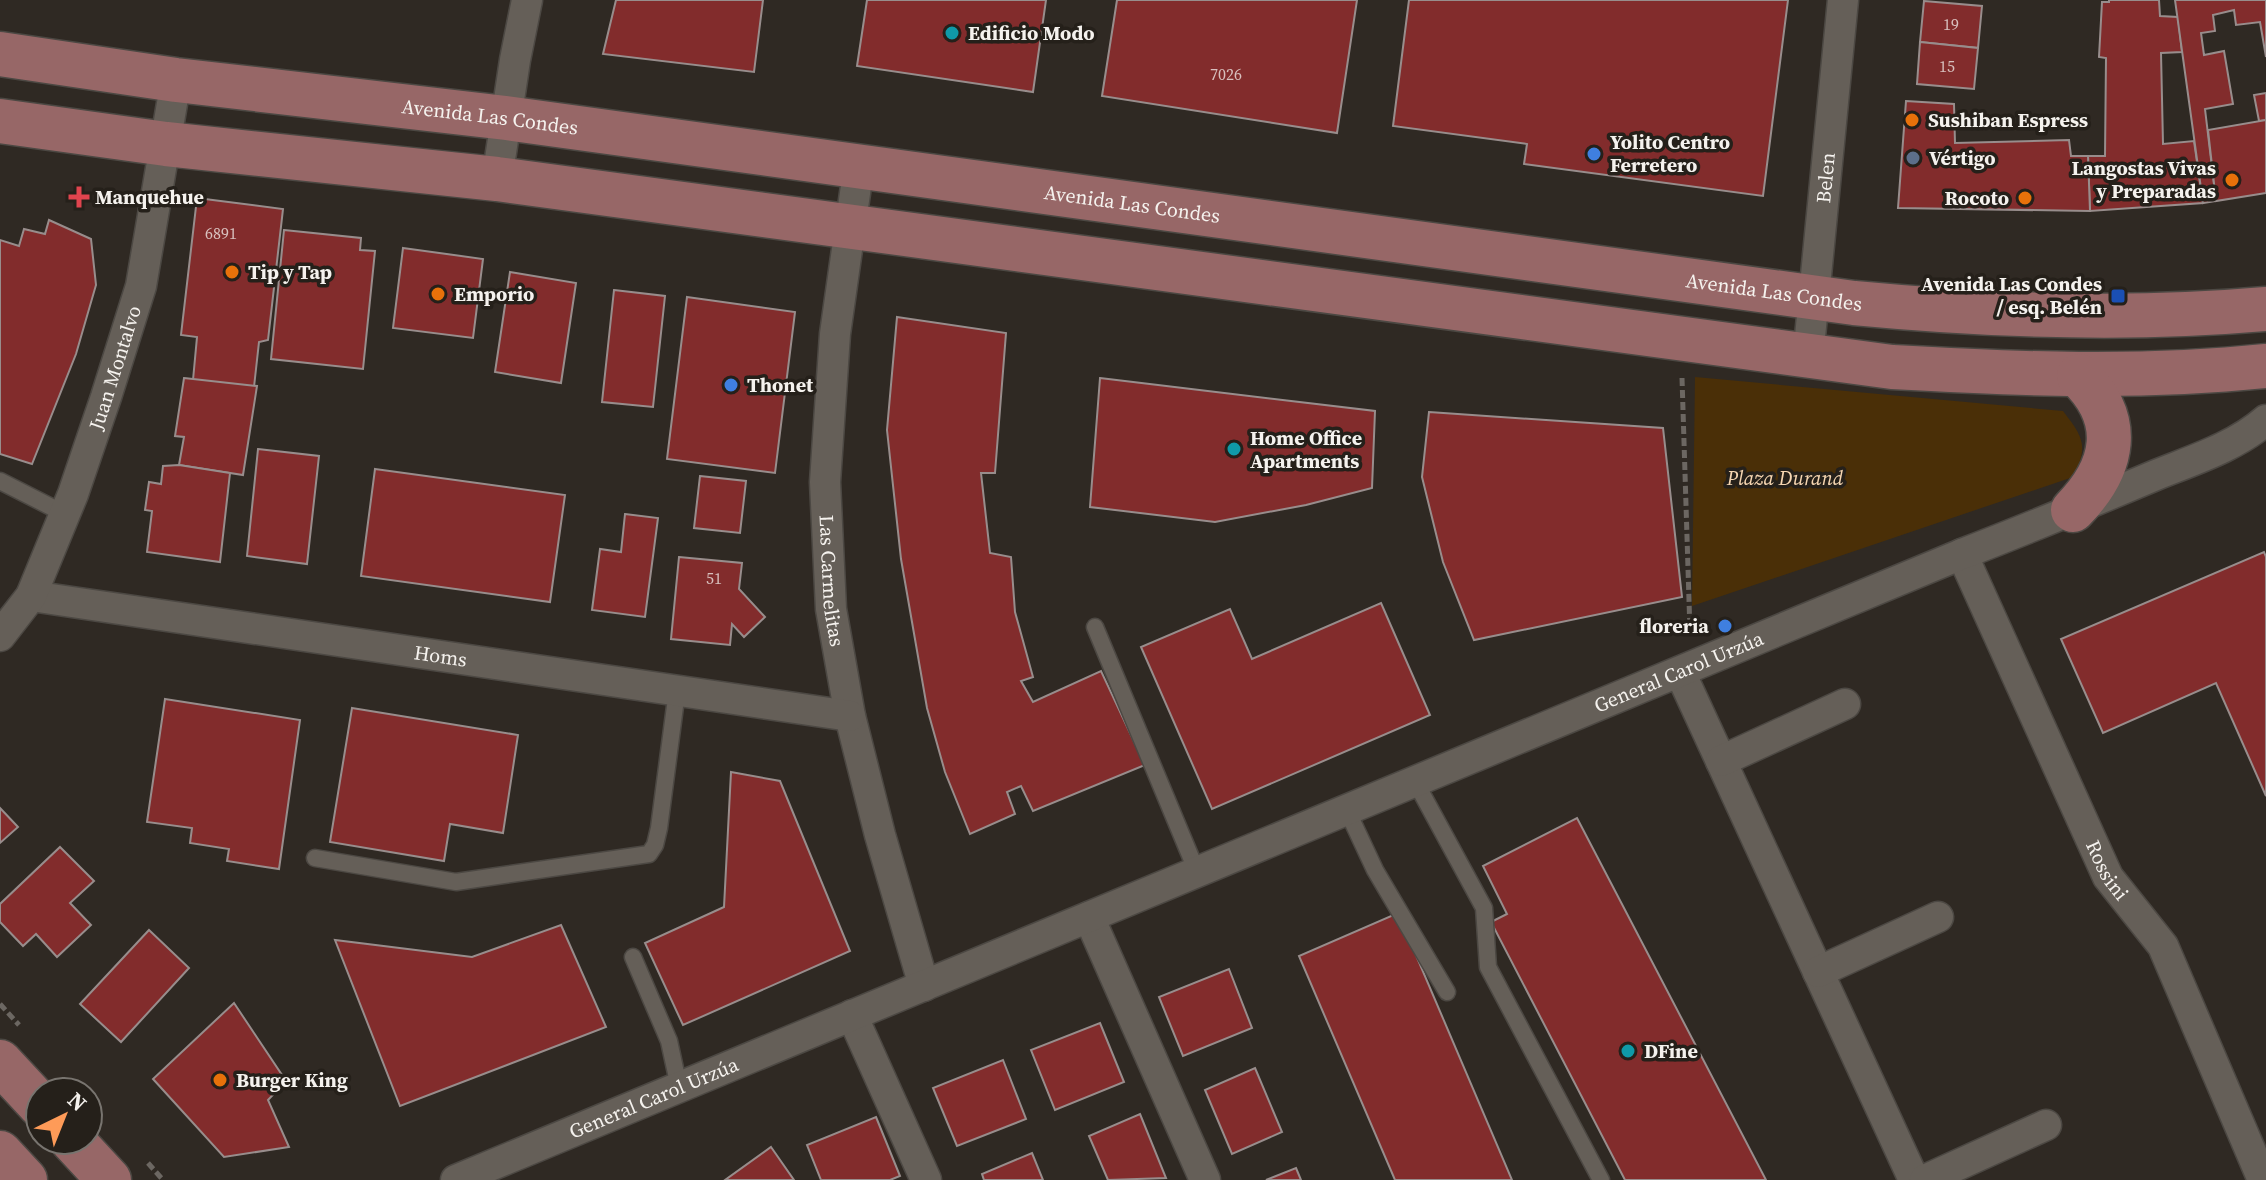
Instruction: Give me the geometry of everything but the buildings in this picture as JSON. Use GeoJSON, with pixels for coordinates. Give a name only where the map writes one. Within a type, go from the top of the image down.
{"type":"FeatureCollection","features":[{"type":"Feature","properties":{"kind":"main road","name":"Avenida Las Condes"},"geometry":{"type":"LineString","coordinates":[[0,54],[176,80],[506,118],[859,165],[1815,298],[1935,310],[2092,316],[2164,316],[2266,309]]}},
{"type":"Feature","properties":{"kind":"main road"},"geometry":{"type":"LineString","coordinates":[[0,121],[166,144],[497,179],[1892,367],[2079,376],[2266,366]]}},
{"type":"Feature","properties":{"kind":"main road"},"geometry":{"type":"LineString","coordinates":[[2073,510],[2097,480],[2105,463],[2110,436],[2103,404],[2079,376]]}},
{"type":"Feature","properties":{"kind":"main road"},"geometry":{"type":"LineString","coordinates":[[0,1062],[24,1088]]}},
{"type":"Feature","properties":{"kind":"main road"},"geometry":{"type":"LineString","coordinates":[[0,1153],[25,1180]]}},
{"type":"Feature","properties":{"kind":"main road"},"geometry":{"type":"LineString","coordinates":[[87,1156],[109,1180]]}},
{"type":"Feature","properties":{"kind":"street"},"geometry":{"type":"LineString","coordinates":[[497,179],[527,0]]}},
{"type":"Feature","properties":{"kind":"street","name":"Belen"},"geometry":{"type":"LineString","coordinates":[[1808,357],[1843,0]]}},
{"type":"Feature","properties":{"kind":"street","name":"Juan Montalvo"},"geometry":{"type":"LineString","coordinates":[[0,636],[31,596],[65,514],[141,286],[176,80]]}},
{"type":"Feature","properties":{"kind":"street","name":"Las Carmelitas"},"geometry":{"type":"LineString","coordinates":[[859,165],[835,334],[825,482],[831,609],[850,716],[902,917],[924,986]]}},
{"type":"Feature","properties":{"kind":"street","name":"General Carol Urzúa"},"geometry":{"type":"LineString","coordinates":[[456,1180],[2212,452],[2266,420]]}},
{"type":"Feature","properties":{"kind":"street","name":"Rossini"},"geometry":{"type":"LineString","coordinates":[[1962,554],[2108,877],[2163,946],[2263,1180]]}},
{"type":"Feature","properties":{"kind":"street","name":"Homs"},"geometry":{"type":"LineString","coordinates":[[31,596],[850,716]]}},
{"type":"Feature","properties":{"kind":"street"},"geometry":{"type":"LineString","coordinates":[[1680,672],[1914,1180]]}},
{"type":"Feature","properties":{"kind":"street"},"geometry":{"type":"LineString","coordinates":[[1721,761],[1845,704]]}},
{"type":"Feature","properties":{"kind":"street"},"geometry":{"type":"LineString","coordinates":[[1089,917],[1205,1180]]}},
{"type":"Feature","properties":{"kind":"street"},"geometry":{"type":"LineString","coordinates":[[1818,972],[1938,917]]}},
{"type":"Feature","properties":{"kind":"street"},"geometry":{"type":"LineString","coordinates":[[852,1015],[926,1180]]}},
{"type":"Feature","properties":{"kind":"street"},"geometry":{"type":"LineString","coordinates":[[1925,1180],[2046,1125]]}},
{"type":"Feature","properties":{"kind":"lane"},"geometry":{"type":"LineString","coordinates":[[0,481],[65,514]]}},
{"type":"Feature","properties":{"kind":"lane"},"geometry":{"type":"LineString","coordinates":[[1095,627],[1197,872]]}},
{"type":"Feature","properties":{"kind":"lane"},"geometry":{"type":"LineString","coordinates":[[315,858],[456,882],[649,854],[659,828],[677,691]]}},
{"type":"Feature","properties":{"kind":"lane"},"geometry":{"type":"LineString","coordinates":[[1415,781],[1484,908],[1488,967],[1601,1180]]}},
{"type":"Feature","properties":{"kind":"lane"},"geometry":{"type":"LineString","coordinates":[[1347,810],[1375,870],[1447,992]]}},
{"type":"Feature","properties":{"kind":"lane"},"geometry":{"type":"LineString","coordinates":[[633,957],[669,1041],[679,1087]]}},
{"type":"Feature","properties":{"kind":"path"},"geometry":{"type":"LineString","coordinates":[[1680,672],[1690,631],[1681,339]]}},
{"type":"Feature","properties":{"kind":"green space","name":"Plaza Durand"},"geometry":{"type":"Polygon","coordinates":[[[1695,377],[2063,411],[2082,442],[2081,457],[2073,477],[1692,606],[1695,377]]]}},
{"type":"Feature","properties":{"kind":"place","name":"Edificio Modo"},"geometry":{"type":"Point","coordinates":[952,33]}},
{"type":"Feature","properties":{"kind":"place","name":"Sushiban Espress"},"geometry":{"type":"Point","coordinates":[1912,120]}},
{"type":"Feature","properties":{"kind":"place","name":"Yolito Centro Ferretero"},"geometry":{"type":"Point","coordinates":[1594,154]}},
{"type":"Feature","properties":{"kind":"place","name":"Vértigo"},"geometry":{"type":"Point","coordinates":[1913,158]}},
{"type":"Feature","properties":{"kind":"place","name":"Langostas Vivas y Preparadas"},"geometry":{"type":"Point","coordinates":[2232,180]}},
{"type":"Feature","properties":{"kind":"place","name":"Manquehue"},"geometry":{"type":"Point","coordinates":[79,197]}},
{"type":"Feature","properties":{"kind":"place","name":"Rocoto"},"geometry":{"type":"Point","coordinates":[2025,198]}},
{"type":"Feature","properties":{"kind":"place","name":"Tip y Tap"},"geometry":{"type":"Point","coordinates":[232,272]}},
{"type":"Feature","properties":{"kind":"place","name":"Emporio"},"geometry":{"type":"Point","coordinates":[438,294]}},
{"type":"Feature","properties":{"kind":"place","name":"Avenida Las Condes / esq. Belén"},"geometry":{"type":"Point","coordinates":[2118,296]}},
{"type":"Feature","properties":{"kind":"place","name":"Thonet"},"geometry":{"type":"Point","coordinates":[731,385]}},
{"type":"Feature","properties":{"kind":"place","name":"Home Office Apartments"},"geometry":{"type":"Point","coordinates":[1234,449]}},
{"type":"Feature","properties":{"kind":"place","name":"floreria"},"geometry":{"type":"Point","coordinates":[1725,626]}},
{"type":"Feature","properties":{"kind":"place","name":"DFine"},"geometry":{"type":"Point","coordinates":[1628,1051]}},
{"type":"Feature","properties":{"kind":"place","name":"Burger King"},"geometry":{"type":"Point","coordinates":[220,1080]}}]}
